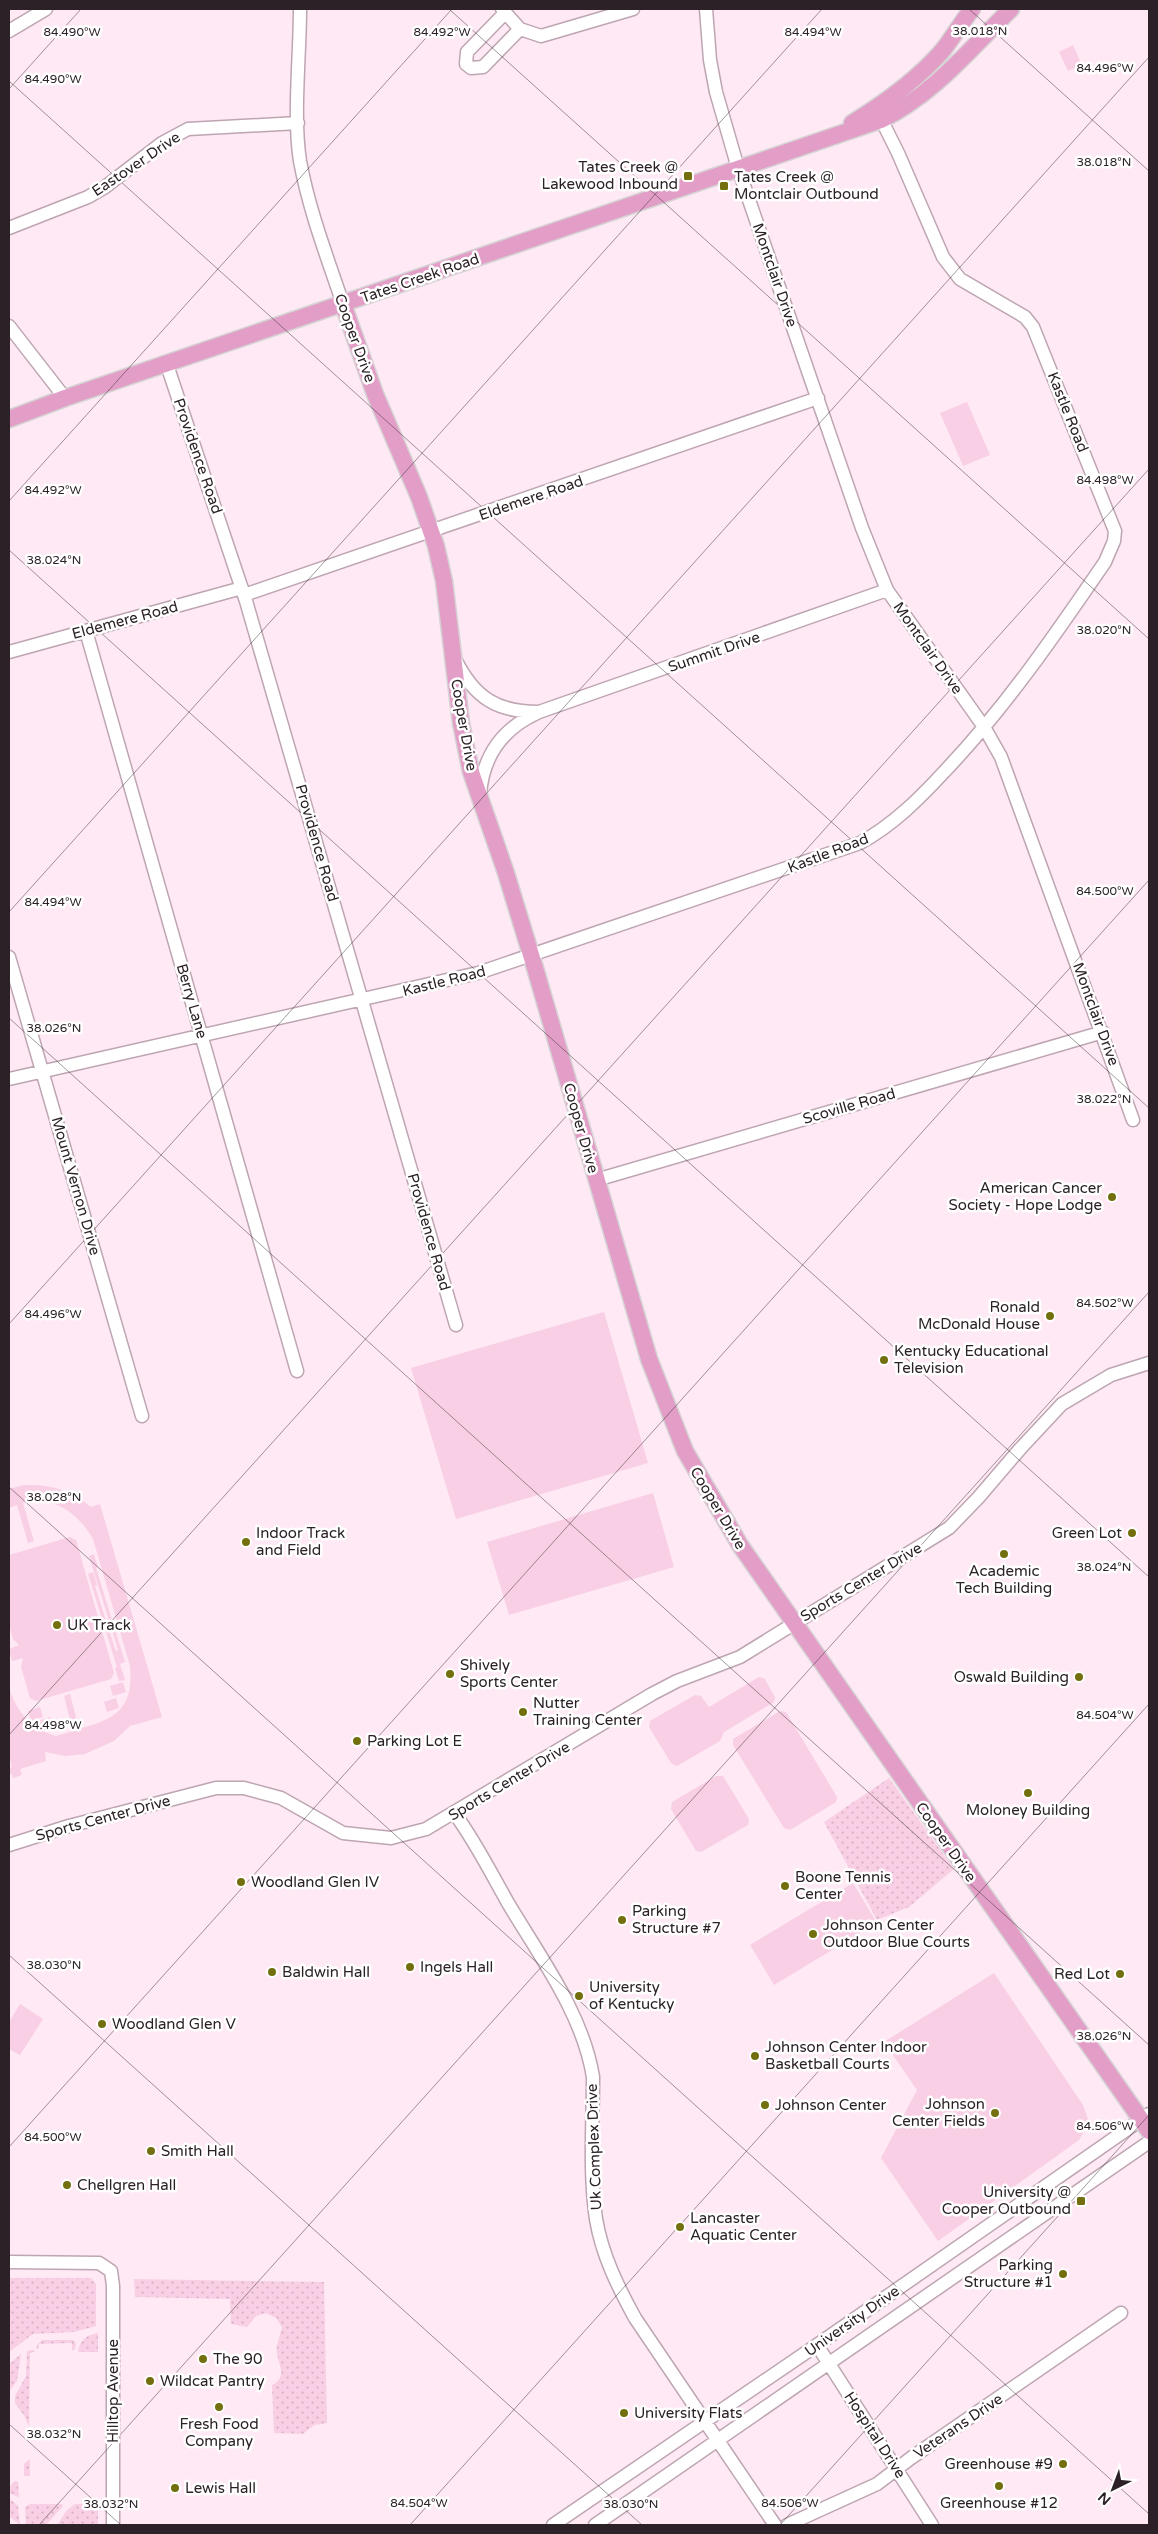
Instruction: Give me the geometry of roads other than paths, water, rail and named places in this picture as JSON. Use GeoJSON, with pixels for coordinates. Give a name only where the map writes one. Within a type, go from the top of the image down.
{"type":"FeatureCollection","features":[{"type":"Feature","properties":{"kind":"main road","name":"Tates Creek Road"},"geometry":{"type":"LineString","coordinates":[[878,114],[943,50],[972,9]]}},
{"type":"Feature","properties":{"kind":"main road","name":"Tates Creek Road"},"geometry":{"type":"LineString","coordinates":[[9,419],[64,398],[167,365],[831,136],[878,114],[897,112],[942,78],[1011,9]]}},
{"type":"Feature","properties":{"kind":"main road","name":"Cooper Drive"},"geometry":{"type":"LineString","coordinates":[[343,304],[375,394],[432,532],[444,581],[465,745],[480,799],[506,873],[649,1359],[674,1426],[712,1501],[793,1623],[1146,2121]]}},
{"type":"Feature","properties":{"kind":"street"},"geometry":{"type":"LineString","coordinates":[[9,32],[46,9]]}},
{"type":"Feature","properties":{"kind":"street","name":"Cooper Drive"},"geometry":{"type":"LineString","coordinates":[[300,9],[298,123],[300,160],[310,204],[343,304]]}},
{"type":"Feature","properties":{"kind":"street"},"geometry":{"type":"LineString","coordinates":[[520,29],[482,67],[471,68],[466,64],[467,52],[503,11],[520,29],[541,36],[633,9]]}},
{"type":"Feature","properties":{"kind":"street","name":"Montclair Drive"},"geometry":{"type":"LineString","coordinates":[[706,9],[711,75],[738,168],[862,528],[888,590],[984,727],[1001,757],[1134,1120]]}},
{"type":"Feature","properties":{"kind":"street","name":"Kastle Road"},"geometry":{"type":"LineString","coordinates":[[9,1079],[362,1001],[478,973],[531,957],[860,843],[886,827],[924,794],[984,727],[1022,680],[1106,562],[1114,541],[1115,531],[1033,326],[1025,317],[960,279],[943,257],[898,153],[878,114]]}},
{"type":"Feature","properties":{"kind":"street","name":"Eastover Drive"},"geometry":{"type":"LineString","coordinates":[[9,228],[88,197],[105,187],[162,143],[188,129],[298,123]]}},
{"type":"Feature","properties":{"kind":"street"},"geometry":{"type":"LineString","coordinates":[[9,326],[64,398]]}},
{"type":"Feature","properties":{"kind":"street","name":"Providence Road"},"geometry":{"type":"LineString","coordinates":[[167,365],[243,591],[456,1325]]}},
{"type":"Feature","properties":{"kind":"street","name":"Eldemere Road"},"geometry":{"type":"LineString","coordinates":[[9,652],[86,630],[243,591],[432,532],[818,398]]}},
{"type":"Feature","properties":{"kind":"street","name":"Summit Drive"},"geometry":{"type":"LineString","coordinates":[[480,799],[482,777],[497,742],[520,721],[539,712],[888,590]]}},
{"type":"Feature","properties":{"kind":"street","name":"Berry Lane"},"geometry":{"type":"LineString","coordinates":[[86,630],[297,1371]]}},
{"type":"Feature","properties":{"kind":"street","name":"Summit Drive"},"geometry":{"type":"LineString","coordinates":[[454,656],[470,685],[489,702],[514,711],[539,712]]}},
{"type":"Feature","properties":{"kind":"street","name":"Mount Vernon Drive"},"geometry":{"type":"LineString","coordinates":[[9,957],[142,1416]]}},
{"type":"Feature","properties":{"kind":"street","name":"Scoville Road"},"geometry":{"type":"LineString","coordinates":[[596,1180],[1103,1032]]}},
{"type":"Feature","properties":{"kind":"street","name":"Sports Center Drive"},"geometry":{"type":"LineString","coordinates":[[9,1846],[68,1826],[216,1788],[244,1788],[272,1795],[343,1833],[362,1837],[392,1838],[426,1829],[455,1814],[652,1694],[677,1681],[740,1657],[949,1528],[1062,1404],[1110,1375],[1149,1363]]}},
{"type":"Feature","properties":{"kind":"street","name":"Uk Complex Drive"},"geometry":{"type":"LineString","coordinates":[[455,1814],[556,1983],[577,2026],[590,2061],[596,2220],[603,2250],[616,2284],[635,2318],[775,2525]]}},
{"type":"Feature","properties":{"kind":"street","name":"University Drive"},"geometry":{"type":"LineString","coordinates":[[553,2525],[1146,2121]]}},
{"type":"Feature","properties":{"kind":"street","name":"University Drive"},"geometry":{"type":"LineString","coordinates":[[595,2525],[1149,2142]]}},
{"type":"Feature","properties":{"kind":"street","name":"Hilltop Avenue"},"geometry":{"type":"LineString","coordinates":[[9,2262],[99,2263],[108,2267],[113,2276],[113,2525]]}},
{"type":"Feature","properties":{"kind":"street","name":"Veterans Drive"},"geometry":{"type":"LineString","coordinates":[[787,2525],[876,2484],[1122,2313]]}},
{"type":"Feature","properties":{"kind":"street","name":"Hospital Drive"},"geometry":{"type":"LineString","coordinates":[[817,2345],[932,2525]]}},
{"type":"Feature","properties":{"kind":"place","name":"Tates Creek @ Lakewood Inbound"},"geometry":{"type":"Point","coordinates":[688,176]}},
{"type":"Feature","properties":{"kind":"place","name":"Tates Creek @ Montclair Outbound"},"geometry":{"type":"Point","coordinates":[724,186]}},
{"type":"Feature","properties":{"kind":"place","name":"American Cancer Society - Hope Lodge"},"geometry":{"type":"Point","coordinates":[1112,1197]}},
{"type":"Feature","properties":{"kind":"place","name":"Ronald McDonald House"},"geometry":{"type":"Point","coordinates":[1050,1316]}},
{"type":"Feature","properties":{"kind":"place","name":"Kentucky Educational Television"},"geometry":{"type":"Point","coordinates":[884,1360]}},
{"type":"Feature","properties":{"kind":"place","name":"Green Lot"},"geometry":{"type":"Point","coordinates":[1132,1533]}},
{"type":"Feature","properties":{"kind":"place","name":"Indoor Track and Field"},"geometry":{"type":"Point","coordinates":[246,1542]}},
{"type":"Feature","properties":{"kind":"place","name":"Academic Tech Building"},"geometry":{"type":"Point","coordinates":[1004,1554]}},
{"type":"Feature","properties":{"kind":"place","name":"UK Track"},"geometry":{"type":"Point","coordinates":[57,1625]}},
{"type":"Feature","properties":{"kind":"place","name":"Shively Sports Center"},"geometry":{"type":"Point","coordinates":[450,1674]}},
{"type":"Feature","properties":{"kind":"place","name":"Oswald Building"},"geometry":{"type":"Point","coordinates":[1079,1677]}},
{"type":"Feature","properties":{"kind":"place","name":"Nutter Training Center"},"geometry":{"type":"Point","coordinates":[523,1712]}},
{"type":"Feature","properties":{"kind":"place","name":"Parking Lot E"},"geometry":{"type":"Point","coordinates":[357,1741]}},
{"type":"Feature","properties":{"kind":"place","name":"Moloney Building"},"geometry":{"type":"Point","coordinates":[1028,1793]}},
{"type":"Feature","properties":{"kind":"place","name":"Woodland Glen IV"},"geometry":{"type":"Point","coordinates":[241,1882]}},
{"type":"Feature","properties":{"kind":"place","name":"Boone Tennis Center"},"geometry":{"type":"Point","coordinates":[785,1886]}},
{"type":"Feature","properties":{"kind":"place","name":"Parking Structure #7"},"geometry":{"type":"Point","coordinates":[622,1920]}},
{"type":"Feature","properties":{"kind":"place","name":"Johnson Center Outdoor Blue Courts"},"geometry":{"type":"Point","coordinates":[813,1934]}},
{"type":"Feature","properties":{"kind":"place","name":"Ingels Hall"},"geometry":{"type":"Point","coordinates":[410,1967]}},
{"type":"Feature","properties":{"kind":"place","name":"Baldwin Hall"},"geometry":{"type":"Point","coordinates":[272,1972]}},
{"type":"Feature","properties":{"kind":"place","name":"Red Lot"},"geometry":{"type":"Point","coordinates":[1120,1974]}},
{"type":"Feature","properties":{"kind":"place","name":"University of Kentucky"},"geometry":{"type":"Point","coordinates":[579,1996]}},
{"type":"Feature","properties":{"kind":"place","name":"Woodland Glen V"},"geometry":{"type":"Point","coordinates":[102,2024]}},
{"type":"Feature","properties":{"kind":"place","name":"Johnson Center Indoor Basketball Courts"},"geometry":{"type":"Point","coordinates":[755,2056]}},
{"type":"Feature","properties":{"kind":"place","name":"Johnson Center"},"geometry":{"type":"Point","coordinates":[765,2105]}},
{"type":"Feature","properties":{"kind":"place","name":"Johnson Center Fields"},"geometry":{"type":"Point","coordinates":[995,2113]}},
{"type":"Feature","properties":{"kind":"place","name":"Smith Hall"},"geometry":{"type":"Point","coordinates":[151,2151]}},
{"type":"Feature","properties":{"kind":"place","name":"Chellgren Hall"},"geometry":{"type":"Point","coordinates":[67,2185]}},
{"type":"Feature","properties":{"kind":"place","name":"University @ Cooper Outbound"},"geometry":{"type":"Point","coordinates":[1081,2201]}},
{"type":"Feature","properties":{"kind":"place","name":"Lancaster Aquatic Center"},"geometry":{"type":"Point","coordinates":[680,2227]}},
{"type":"Feature","properties":{"kind":"place","name":"Parking Structure #1"},"geometry":{"type":"Point","coordinates":[1063,2274]}},
{"type":"Feature","properties":{"kind":"place","name":"The 90"},"geometry":{"type":"Point","coordinates":[203,2359]}},
{"type":"Feature","properties":{"kind":"place","name":"Wildcat Pantry"},"geometry":{"type":"Point","coordinates":[150,2381]}},
{"type":"Feature","properties":{"kind":"place","name":"Fresh Food Company"},"geometry":{"type":"Point","coordinates":[219,2407]}},
{"type":"Feature","properties":{"kind":"place","name":"University Flats"},"geometry":{"type":"Point","coordinates":[624,2413]}},
{"type":"Feature","properties":{"kind":"place","name":"Greenhouse #9"},"geometry":{"type":"Point","coordinates":[1063,2464]}},
{"type":"Feature","properties":{"kind":"place","name":"Greenhouse #12"},"geometry":{"type":"Point","coordinates":[999,2486]}},
{"type":"Feature","properties":{"kind":"place","name":"Lewis Hall"},"geometry":{"type":"Point","coordinates":[175,2488]}}]}
